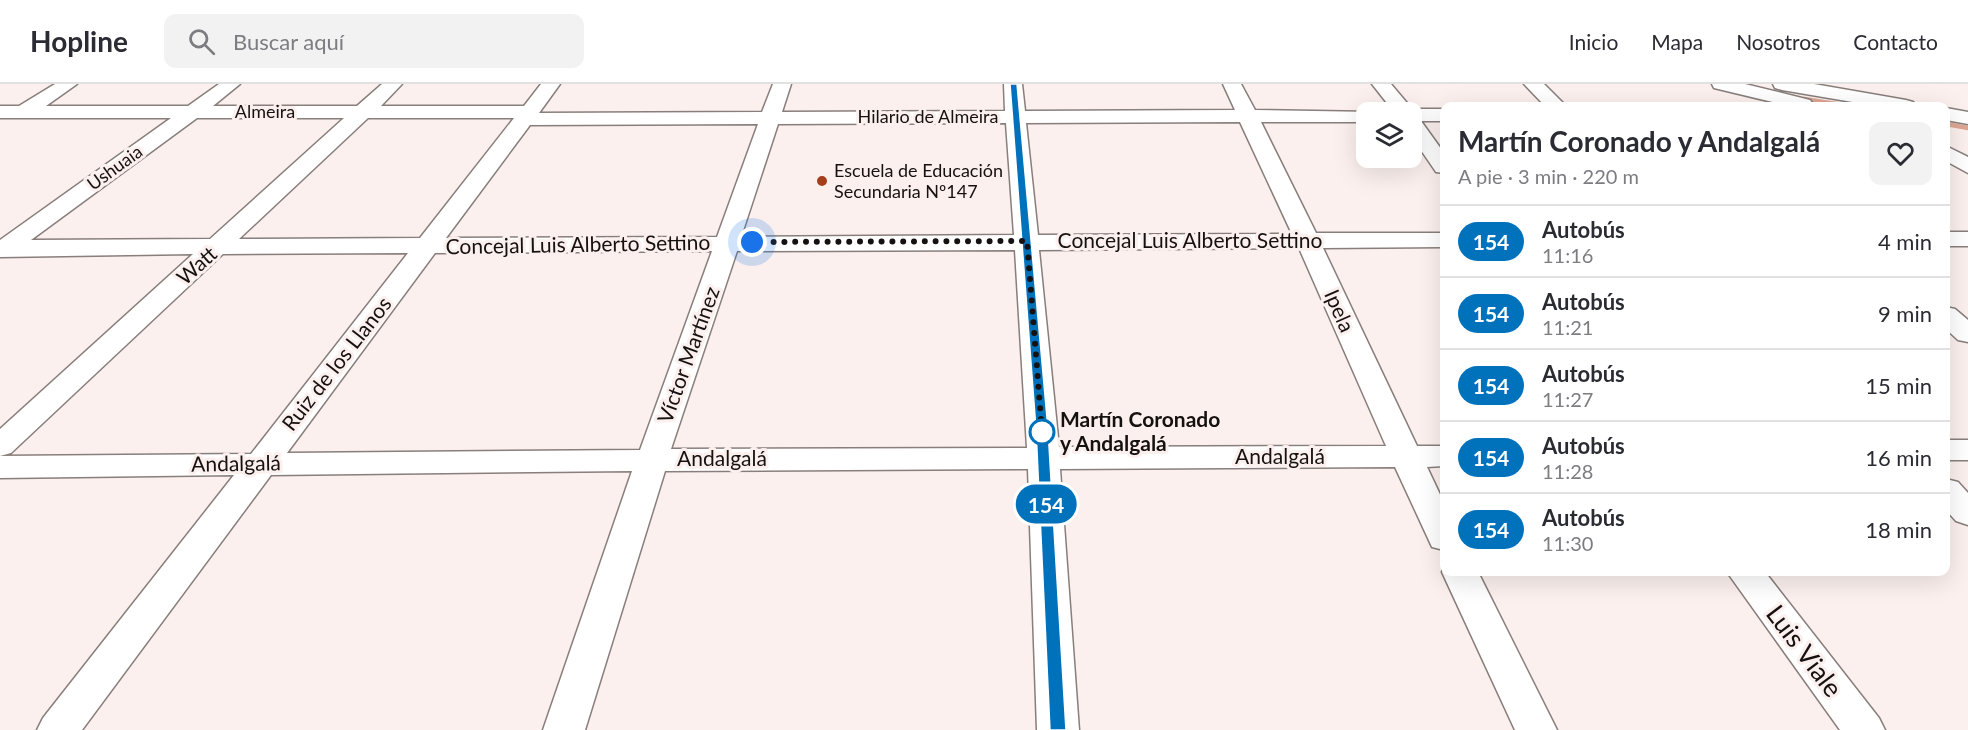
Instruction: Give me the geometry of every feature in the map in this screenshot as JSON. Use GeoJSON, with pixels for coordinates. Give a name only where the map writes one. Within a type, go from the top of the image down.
{"type":"FeatureCollection","features":[{"type":"Feature","properties":{"kind":"street"},"geometry":{"type":"LineString","coordinates":[[0,126],[68,84]]}},
{"type":"Feature","properties":{"kind":"street","name":"Ushuaia"},"geometry":{"type":"LineString","coordinates":[[2,249],[231,84]]}},
{"type":"Feature","properties":{"kind":"street","name":"Watt"},"geometry":{"type":"LineString","coordinates":[[0,446],[393,84]]}},
{"type":"Feature","properties":{"kind":"street","name":"Ruiz de los Llanos"},"geometry":{"type":"LineString","coordinates":[[58,730],[552,84]]}},
{"type":"Feature","properties":{"kind":"street","name":"Víctor Martínez"},"geometry":{"type":"LineString","coordinates":[[564,730],[651,460],[729,242],[782,84]]}},
{"type":"Feature","properties":{"kind":"street"},"geometry":{"type":"LineString","coordinates":[[1013,84],[1043,458],[1058,730]]}},
{"type":"Feature","properties":{"kind":"street","name":"Ipela"},"geometry":{"type":"LineString","coordinates":[[1232,84],[1308,241],[1440,529]]}},
{"type":"Feature","properties":{"kind":"street"},"geometry":{"type":"LineString","coordinates":[[1381,84],[1396,102]]}},
{"type":"Feature","properties":{"kind":"street"},"geometry":{"type":"LineString","coordinates":[[1533,84],[1552,102]]}},
{"type":"Feature","properties":{"kind":"street"},"geometry":{"type":"LineString","coordinates":[[1721,84],[1825,92]]}},
{"type":"Feature","properties":{"kind":"street"},"geometry":{"type":"LineString","coordinates":[[1782,84],[1885,102]]}},
{"type":"Feature","properties":{"kind":"street","name":"Almeira"},"geometry":{"type":"LineString","coordinates":[[0,112],[362,112],[528,115]]}},
{"type":"Feature","properties":{"kind":"street","name":"Hilario de Almeira"},"geometry":{"type":"LineString","coordinates":[[528,115],[771,118],[1356,116]]}},
{"type":"Feature","properties":{"kind":"street"},"geometry":{"type":"LineString","coordinates":[[1422,115],[1440,115]]}},
{"type":"Feature","properties":{"kind":"street"},"geometry":{"type":"LineString","coordinates":[[1950,115],[1968,118]]}},
{"type":"Feature","properties":{"kind":"street"},"geometry":{"type":"LineString","coordinates":[[1950,132],[1968,135]]}},
{"type":"Feature","properties":{"kind":"street"},"geometry":{"type":"LineString","coordinates":[[1422,137],[1440,162]]}},
{"type":"Feature","properties":{"kind":"street"},"geometry":{"type":"LineString","coordinates":[[1950,155],[1968,166]]}},
{"type":"Feature","properties":{"kind":"street"},"geometry":{"type":"LineString","coordinates":[[1950,239],[1968,239]]}},
{"type":"Feature","properties":{"kind":"street","name":"Concejal Luis Alberto Settino"},"geometry":{"type":"LineString","coordinates":[[2,249],[427,247],[729,242],[1440,240]]}},
{"type":"Feature","properties":{"kind":"street"},"geometry":{"type":"LineString","coordinates":[[1950,318],[1968,334]]}},
{"type":"Feature","properties":{"kind":"street"},"geometry":{"type":"LineString","coordinates":[[1950,450],[1968,450]]}},
{"type":"Feature","properties":{"kind":"street","name":"Andalgalá"},"geometry":{"type":"LineString","coordinates":[[0,467],[651,460],[1440,456]]}},
{"type":"Feature","properties":{"kind":"street"},"geometry":{"type":"LineString","coordinates":[[1950,494],[1968,513]]}},
{"type":"Feature","properties":{"kind":"street"},"geometry":{"type":"LineString","coordinates":[[1462,576],[1536,730]]}},
{"type":"Feature","properties":{"kind":"street","name":"Luis Viale"},"geometry":{"type":"LineString","coordinates":[[1748,576],[1864,730]]}},
{"type":"Feature","properties":{"kind":"waterway"},"geometry":{"type":"LineString","coordinates":[[1804,99],[1823,102]]}},
{"type":"Feature","properties":{"kind":"waterway"},"geometry":{"type":"LineString","coordinates":[[1950,125],[1968,128]]}},
{"type":"Feature","properties":{"kind":"bus line","name":"154"},"geometry":{"type":"LineString","coordinates":[[1013,84],[1042,429],[1058,730]]}},
{"type":"Feature","properties":{"kind":"place","name":"Escuela de Educación Secundaria Nº147"},"geometry":{"type":"Point","coordinates":[822,181]}},
{"type":"Feature","properties":{"kind":"place","name":"Martín Coronado y Andalgalá"},"geometry":{"type":"Point","coordinates":[1042,432]}},
{"type":"Feature","properties":{"kind":"route"},"geometry":{"type":"LineString","coordinates":[[752,242],[1027,241],[1042,432]]}}]}
